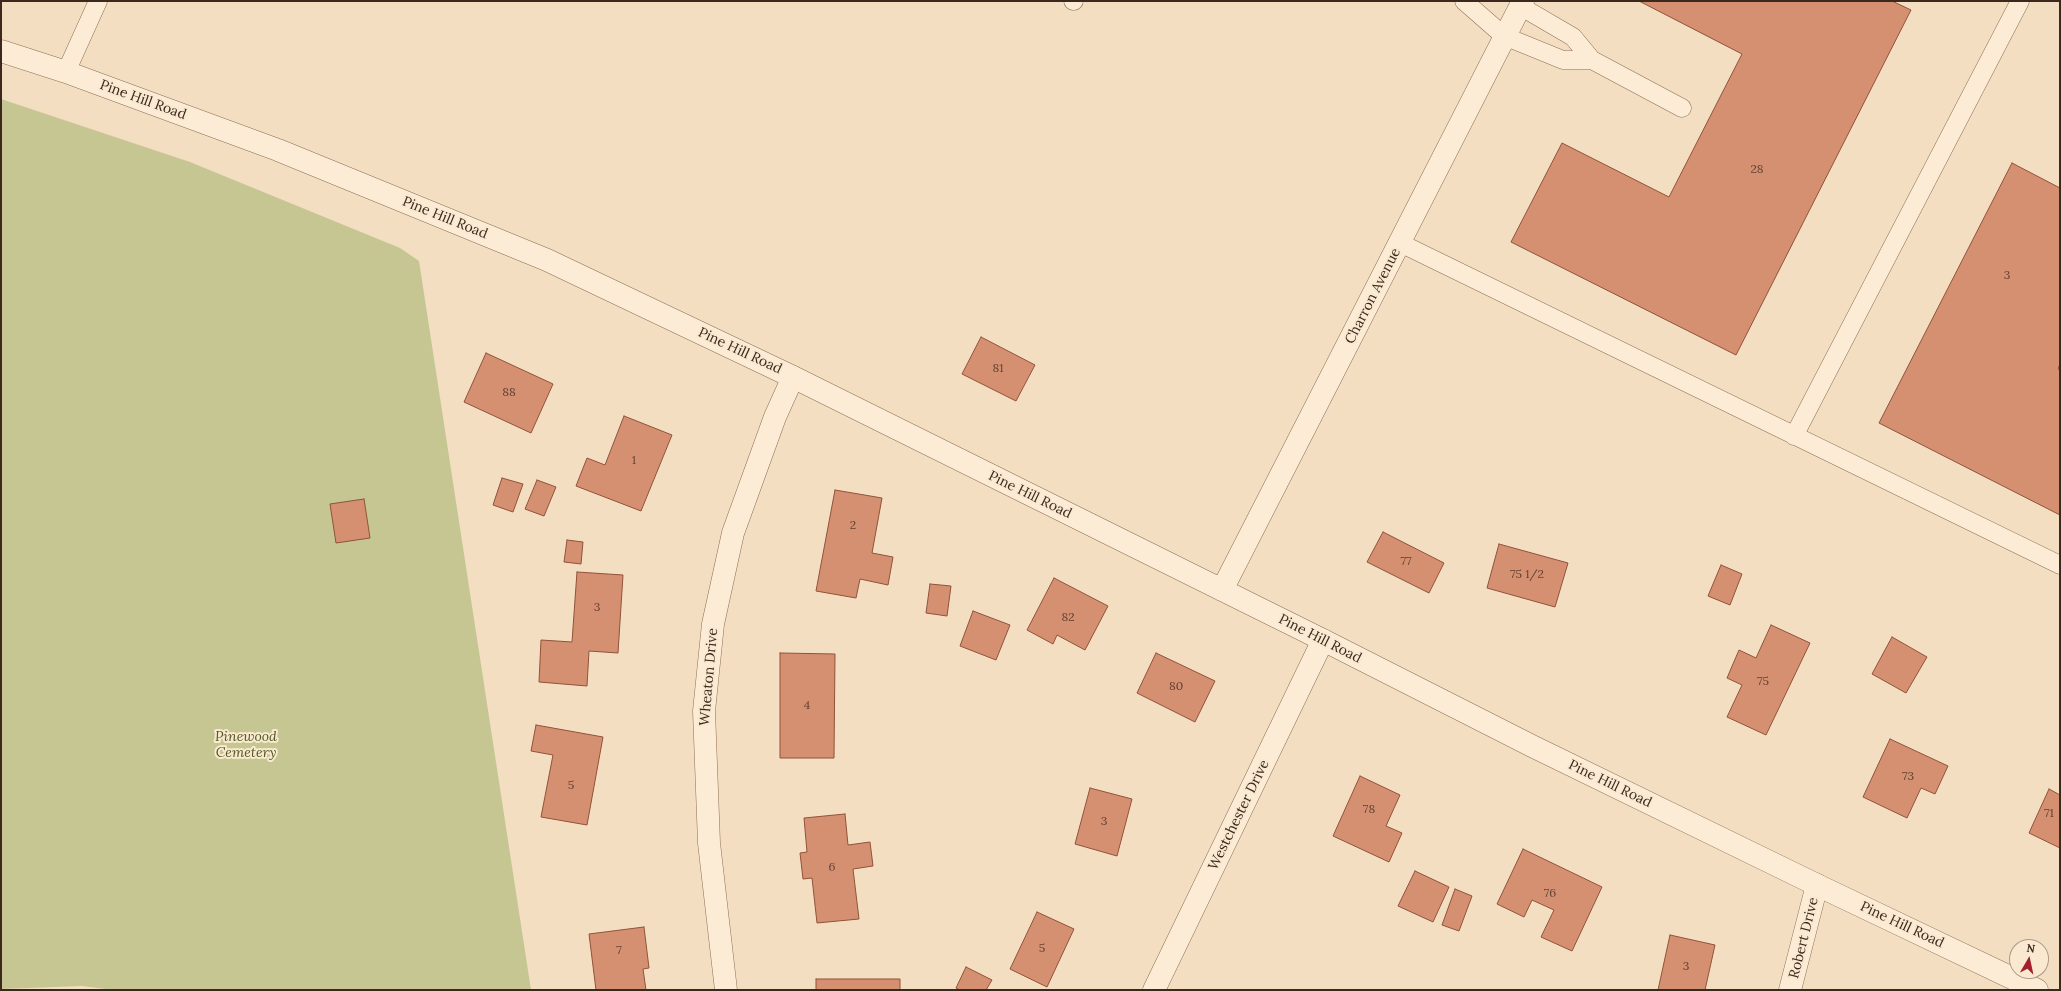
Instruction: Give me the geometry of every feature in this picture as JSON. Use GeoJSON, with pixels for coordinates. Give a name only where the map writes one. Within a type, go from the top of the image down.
{"type":"FeatureCollection","features":[{"type":"Feature","properties":{"kind":"street","name":"Charron Avenue"},"geometry":{"type":"LineString","coordinates":[[1222,590],[1521,4]]}},
{"type":"Feature","properties":{"kind":"street","name":"Pine Hill Road"},"geometry":{"type":"LineString","coordinates":[[1,51],[66,72],[278,150],[547,260],[793,377],[1324,640],[1532,746],[2037,990]]}},
{"type":"Feature","properties":{"kind":"street","name":"Wheaton Drive"},"geometry":{"type":"LineString","coordinates":[[726,990],[708,835],[704,711],[712,632],[733,533],[775,417],[793,377]]}},
{"type":"Feature","properties":{"kind":"street","name":"Westchester Drive"},"geometry":{"type":"LineString","coordinates":[[1154,990],[1324,640]]}},
{"type":"Feature","properties":{"kind":"street","name":"Robert Drive"},"geometry":{"type":"LineString","coordinates":[[1790,990],[1817,885]]}},
{"type":"Feature","properties":{"kind":"lane"},"geometry":{"type":"LineString","coordinates":[[66,72],[98,1]]}},
{"type":"Feature","properties":{"kind":"lane"},"geometry":{"type":"LineString","coordinates":[[1464,1],[1504,36],[1563,60],[1592,60]]}},
{"type":"Feature","properties":{"kind":"lane"},"geometry":{"type":"LineString","coordinates":[[1794,436],[2020,1]]}},
{"type":"Feature","properties":{"kind":"lane"},"geometry":{"type":"LineString","coordinates":[[1521,4],[1572,37],[1592,60],[1682,108]]}},
{"type":"Feature","properties":{"kind":"lane"},"geometry":{"type":"LineString","coordinates":[[1400,243],[2060,565]]}},
{"type":"Feature","properties":{"kind":"green space","name":"Pinewood Cemetery"},"geometry":{"type":"Polygon","coordinates":[[[1,99],[190,162],[400,248],[419,261],[531,990],[114,990],[82,986],[1,989],[1,99]]]}},
{"type":"Feature","properties":{"kind":"building"},"geometry":{"type":"Polygon","coordinates":[[[1639,1],[1892,1],[1911,10],[1736,355],[1511,242],[1562,143],[1669,197],[1742,54],[1639,1]]]}},
{"type":"Feature","properties":{"kind":"building"},"geometry":{"type":"Polygon","coordinates":[[[2012,163],[2060,188],[2060,364],[2058,369],[2060,370],[2060,515],[1879,423],[2012,163]]]}},
{"type":"Feature","properties":{"kind":"building"},"geometry":{"type":"Polygon","coordinates":[[[981,337],[1035,365],[1016,401],[962,374],[981,337]]]}},
{"type":"Feature","properties":{"kind":"building"},"geometry":{"type":"Polygon","coordinates":[[[486,353],[553,384],[531,433],[464,402],[486,353]]]}},
{"type":"Feature","properties":{"kind":"building"},"geometry":{"type":"Polygon","coordinates":[[[624,416],[672,435],[641,511],[576,486],[587,458],[605,465],[624,416]]]}},
{"type":"Feature","properties":{"kind":"building"},"geometry":{"type":"Polygon","coordinates":[[[502,478],[523,484],[513,512],[493,505],[502,478]]]}},
{"type":"Feature","properties":{"kind":"building"},"geometry":{"type":"Polygon","coordinates":[[[537,480],[556,487],[544,516],[525,509],[537,480]]]}},
{"type":"Feature","properties":{"kind":"building"},"geometry":{"type":"Polygon","coordinates":[[[835,490],[882,498],[872,553],[893,557],[888,585],[860,579],[856,598],[816,591],[835,490]]]}},
{"type":"Feature","properties":{"kind":"building"},"geometry":{"type":"Polygon","coordinates":[[[364,499],[370,538],[336,543],[330,504],[364,499]]]}},
{"type":"Feature","properties":{"kind":"building"},"geometry":{"type":"Polygon","coordinates":[[[1383,532],[1444,563],[1429,593],[1367,562],[1383,532]]]}},
{"type":"Feature","properties":{"kind":"building"},"geometry":{"type":"Polygon","coordinates":[[[567,540],[583,542],[581,564],[564,562],[567,540]]]}},
{"type":"Feature","properties":{"kind":"building"},"geometry":{"type":"Polygon","coordinates":[[[1499,544],[1568,563],[1555,607],[1487,588],[1499,544]]]}},
{"type":"Feature","properties":{"kind":"building"},"geometry":{"type":"Polygon","coordinates":[[[1721,565],[1742,574],[1730,605],[1708,596],[1721,565]]]}},
{"type":"Feature","properties":{"kind":"building"},"geometry":{"type":"Polygon","coordinates":[[[577,572],[623,575],[618,653],[589,651],[587,686],[539,682],[541,640],[572,642],[577,572]]]}},
{"type":"Feature","properties":{"kind":"building"},"geometry":{"type":"Polygon","coordinates":[[[1054,578],[1108,606],[1085,650],[1057,635],[1053,644],[1027,630],[1054,578]]]}},
{"type":"Feature","properties":{"kind":"building"},"geometry":{"type":"Polygon","coordinates":[[[930,584],[951,586],[947,616],[926,613],[930,584]]]}},
{"type":"Feature","properties":{"kind":"building"},"geometry":{"type":"Polygon","coordinates":[[[973,611],[1010,625],[996,660],[960,646],[973,611]]]}},
{"type":"Feature","properties":{"kind":"building"},"geometry":{"type":"Polygon","coordinates":[[[1771,625],[1810,643],[1766,735],[1727,717],[1742,685],[1727,678],[1739,650],[1756,658],[1771,625]]]}},
{"type":"Feature","properties":{"kind":"building"},"geometry":{"type":"Polygon","coordinates":[[[1892,637],[1927,657],[1906,693],[1872,674],[1892,637]]]}},
{"type":"Feature","properties":{"kind":"building"},"geometry":{"type":"Polygon","coordinates":[[[780,653],[835,654],[834,758],[780,758],[780,653]]]}},
{"type":"Feature","properties":{"kind":"building"},"geometry":{"type":"Polygon","coordinates":[[[1156,653],[1215,681],[1195,722],[1137,693],[1156,653]]]}},
{"type":"Feature","properties":{"kind":"building"},"geometry":{"type":"Polygon","coordinates":[[[536,725],[603,737],[587,825],[541,817],[553,755],[531,751],[536,725]]]}},
{"type":"Feature","properties":{"kind":"building"},"geometry":{"type":"Polygon","coordinates":[[[1890,739],[1948,766],[1935,794],[1921,788],[1907,818],[1863,797],[1890,739]]]}},
{"type":"Feature","properties":{"kind":"building"},"geometry":{"type":"Polygon","coordinates":[[[1360,776],[1400,795],[1386,826],[1402,833],[1389,862],[1333,836],[1360,776]]]}},
{"type":"Feature","properties":{"kind":"building"},"geometry":{"type":"Polygon","coordinates":[[[1090,788],[1132,799],[1117,856],[1075,844],[1090,788]]]}},
{"type":"Feature","properties":{"kind":"building"},"geometry":{"type":"Polygon","coordinates":[[[2049,789],[2060,795],[2060,848],[2029,833],[2049,789]]]}},
{"type":"Feature","properties":{"kind":"building"},"geometry":{"type":"Polygon","coordinates":[[[845,814],[848,845],[870,842],[873,866],[853,869],[859,919],[817,923],[812,878],[803,879],[800,853],[807,852],[804,818],[845,814]]]}},
{"type":"Feature","properties":{"kind":"building"},"geometry":{"type":"Polygon","coordinates":[[[1523,849],[1602,887],[1572,951],[1541,937],[1554,910],[1532,900],[1524,917],[1497,904],[1523,849]]]}},
{"type":"Feature","properties":{"kind":"building"},"geometry":{"type":"Polygon","coordinates":[[[1415,871],[1449,887],[1433,922],[1398,906],[1415,871]]]}},
{"type":"Feature","properties":{"kind":"building"},"geometry":{"type":"Polygon","coordinates":[[[1455,889],[1472,896],[1459,931],[1442,925],[1455,889]]]}},
{"type":"Feature","properties":{"kind":"building"},"geometry":{"type":"Polygon","coordinates":[[[1037,912],[1074,929],[1047,987],[1010,969],[1037,912]]]}},
{"type":"Feature","properties":{"kind":"building"},"geometry":{"type":"Polygon","coordinates":[[[644,927],[649,968],[643,969],[646,990],[596,990],[589,934],[644,927]]]}},
{"type":"Feature","properties":{"kind":"building"},"geometry":{"type":"Polygon","coordinates":[[[1670,935],[1715,945],[1705,990],[1658,990],[1670,935]]]}},
{"type":"Feature","properties":{"kind":"building"},"geometry":{"type":"Polygon","coordinates":[[[966,967],[992,980],[986,990],[960,990],[956,988],[966,967]]]}},
{"type":"Feature","properties":{"kind":"building"},"geometry":{"type":"Polygon","coordinates":[[[816,979],[900,979],[900,990],[816,990],[816,979]]]}}]}
